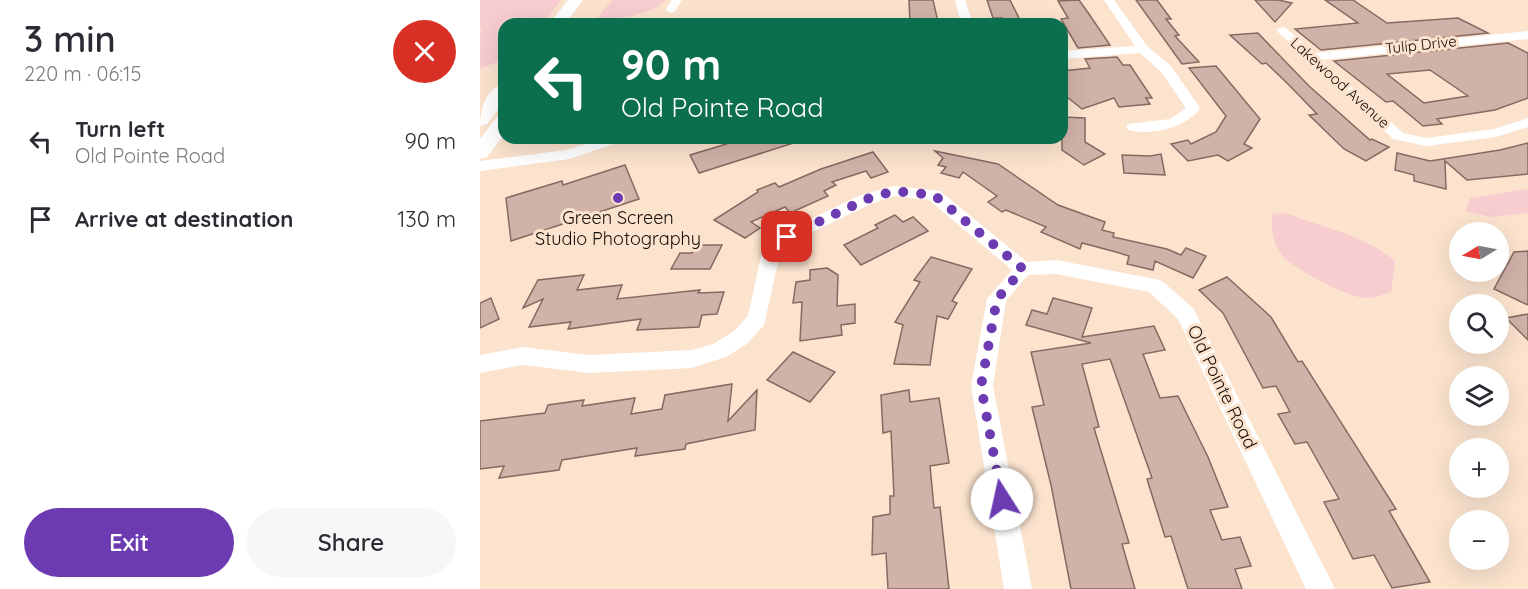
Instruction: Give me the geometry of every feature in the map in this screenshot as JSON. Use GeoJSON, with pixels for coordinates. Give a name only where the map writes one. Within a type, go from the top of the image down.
{"type":"FeatureCollection","features":[{"type":"Feature","properties":{"kind":"main road"},"geometry":{"type":"LineString","coordinates":[[562,18],[576,0]]}},
{"type":"Feature","properties":{"kind":"main road"},"geometry":{"type":"LineString","coordinates":[[480,120],[498,98]]}},
{"type":"Feature","properties":{"kind":"main road"},"geometry":{"type":"LineString","coordinates":[[480,153],[498,129]]}},
{"type":"Feature","properties":{"kind":"street"},"geometry":{"type":"LineString","coordinates":[[960,0],[965,18]]}},
{"type":"Feature","properties":{"kind":"street"},"geometry":{"type":"LineString","coordinates":[[1109,0],[1143,49],[1167,70],[1193,108],[1190,115],[1181,121],[1133,127]]}},
{"type":"Feature","properties":{"kind":"street","name":"Lakewood Avenue"},"geometry":{"type":"LineString","coordinates":[[1282,30],[1398,136],[1426,142],[1496,133],[1528,122]]}},
{"type":"Feature","properties":{"kind":"street","name":"Tulip Drive"},"geometry":{"type":"LineString","coordinates":[[1314,57],[1528,35]]}},
{"type":"Feature","properties":{"kind":"street"},"geometry":{"type":"LineString","coordinates":[[1068,55],[1143,49]]}},
{"type":"Feature","properties":{"kind":"street"},"geometry":{"type":"LineString","coordinates":[[480,166],[569,154],[600,144]]}},
{"type":"Feature","properties":{"kind":"street"},"geometry":{"type":"LineString","coordinates":[[482,364],[523,356],[589,364],[692,359],[719,351],[740,338],[757,319],[770,256],[787,237],[867,199],[894,191],[934,195],[1023,269],[997,299],[981,386],[1018,589]]}},
{"type":"Feature","properties":{"kind":"street","name":"Old Pointe Road"},"geometry":{"type":"LineString","coordinates":[[1023,269],[1056,267],[1155,286],[1186,314],[1321,589]]}},
{"type":"Feature","properties":{"kind":"shaded area"},"geometry":{"type":"Polygon","coordinates":[[[480,0],[561,0],[547,18],[498,18],[498,62],[480,69],[480,32],[482,29],[480,28],[480,0]]]}},
{"type":"Feature","properties":{"kind":"shaded area"},"geometry":{"type":"Polygon","coordinates":[[[612,0],[667,0],[642,13],[625,17],[598,18],[612,0]]]}},
{"type":"Feature","properties":{"kind":"shaded area"},"geometry":{"type":"Polygon","coordinates":[[[1528,189],[1528,213],[1491,217],[1465,211],[1470,198],[1528,189]]]}},
{"type":"Feature","properties":{"kind":"shaded area"},"geometry":{"type":"Polygon","coordinates":[[[1286,213],[1370,244],[1395,261],[1391,292],[1368,298],[1348,294],[1322,282],[1287,260],[1276,245],[1272,224],[1273,214],[1286,213]]]}},
{"type":"Feature","properties":{"kind":"building"},"geometry":{"type":"Polygon","coordinates":[[[909,0],[933,0],[937,18],[910,18],[909,0]]]}},
{"type":"Feature","properties":{"kind":"building"},"geometry":{"type":"Polygon","coordinates":[[[987,0],[1010,0],[1019,18],[1002,18],[993,18],[987,0]]]}},
{"type":"Feature","properties":{"kind":"building"},"geometry":{"type":"Polygon","coordinates":[[[1079,0],[1110,45],[1078,48],[1068,31],[1068,18],[1058,1],[1079,0]]]}},
{"type":"Feature","properties":{"kind":"building"},"geometry":{"type":"Polygon","coordinates":[[[1136,0],[1157,0],[1171,19],[1166,19],[1179,35],[1175,36],[1199,62],[1182,64],[1136,0]]]}},
{"type":"Feature","properties":{"kind":"building"},"geometry":{"type":"Polygon","coordinates":[[[1255,0],[1278,0],[1292,3],[1275,22],[1255,0]]]}},
{"type":"Feature","properties":{"kind":"building"},"geometry":{"type":"Polygon","coordinates":[[[1325,0],[1353,0],[1387,23],[1458,18],[1488,33],[1321,50],[1295,29],[1358,23],[1325,0]]]}},
{"type":"Feature","properties":{"kind":"building"},"geometry":{"type":"Polygon","coordinates":[[[1258,33],[1309,86],[1370,140],[1389,147],[1366,161],[1344,149],[1309,115],[1317,114],[1288,84],[1266,63],[1262,64],[1230,35],[1258,33]]]}},
{"type":"Feature","properties":{"kind":"building"},"geometry":{"type":"Polygon","coordinates":[[[1508,43],[1528,53],[1528,98],[1495,110],[1437,119],[1442,124],[1423,126],[1393,101],[1386,102],[1334,61],[1508,43]],[[1430,70],[1387,74],[1424,103],[1468,96],[1430,70]]]}},
{"type":"Feature","properties":{"kind":"building"},"geometry":{"type":"Polygon","coordinates":[[[1117,57],[1123,65],[1130,65],[1152,98],[1146,98],[1150,104],[1119,107],[1114,98],[1082,109],[1068,98],[1068,70],[1090,68],[1085,59],[1117,57]]]}},
{"type":"Feature","properties":{"kind":"building"},"geometry":{"type":"Polygon","coordinates":[[[1216,66],[1260,119],[1244,144],[1252,148],[1228,161],[1218,155],[1188,161],[1171,144],[1188,140],[1191,144],[1216,132],[1226,116],[1189,68],[1216,66]]]}},
{"type":"Feature","properties":{"kind":"building"},"geometry":{"type":"Polygon","coordinates":[[[1068,117],[1085,118],[1085,142],[1105,154],[1084,165],[1062,150],[1062,144],[1068,144],[1068,117]]]}},
{"type":"Feature","properties":{"kind":"building"},"geometry":{"type":"Polygon","coordinates":[[[1528,143],[1528,174],[1467,180],[1445,161],[1446,189],[1414,181],[1414,175],[1395,170],[1397,153],[1430,161],[1500,150],[1528,143]]]}},
{"type":"Feature","properties":{"kind":"building"},"geometry":{"type":"Polygon","coordinates":[[[726,144],[791,144],[699,173],[690,155],[726,144]]]}},
{"type":"Feature","properties":{"kind":"building"},"geometry":{"type":"Polygon","coordinates":[[[935,151],[998,164],[1058,205],[1105,222],[1102,230],[1114,233],[1113,237],[1167,249],[1181,255],[1186,248],[1206,256],[1193,278],[1155,261],[1153,270],[1127,264],[1129,256],[1116,252],[1082,243],[1080,249],[1041,232],[1046,227],[1006,210],[1002,212],[988,202],[997,196],[963,172],[959,178],[941,173],[946,167],[938,165],[943,158],[935,151]]]}},
{"type":"Feature","properties":{"kind":"building"},"geometry":{"type":"Polygon","coordinates":[[[873,152],[888,172],[871,178],[866,171],[832,182],[836,185],[824,191],[828,196],[790,213],[785,207],[751,222],[760,228],[745,238],[714,220],[758,192],[757,190],[775,183],[779,187],[821,169],[873,152]]]}},
{"type":"Feature","properties":{"kind":"building"},"geometry":{"type":"Polygon","coordinates":[[[1161,154],[1165,175],[1124,173],[1122,155],[1161,154]]]}},
{"type":"Feature","properties":{"kind":"building"},"geometry":{"type":"Polygon","coordinates":[[[625,165],[639,199],[511,241],[506,198],[562,181],[563,185],[625,165]]]}},
{"type":"Feature","properties":{"kind":"building"},"geometry":{"type":"Polygon","coordinates":[[[895,215],[903,222],[913,217],[928,231],[861,265],[844,245],[878,228],[875,225],[895,215]]]}},
{"type":"Feature","properties":{"kind":"building"},"geometry":{"type":"Polygon","coordinates":[[[696,245],[722,245],[710,269],[671,269],[680,253],[692,253],[696,245]]]}},
{"type":"Feature","properties":{"kind":"building"},"geometry":{"type":"Polygon","coordinates":[[[1528,251],[1528,305],[1509,294],[1494,289],[1498,282],[1509,282],[1509,261],[1514,252],[1528,251]]]}},
{"type":"Feature","properties":{"kind":"building"},"geometry":{"type":"Polygon","coordinates":[[[931,257],[972,269],[952,301],[957,303],[948,319],[937,316],[930,365],[894,364],[903,325],[895,322],[920,282],[914,280],[931,257]]]}},
{"type":"Feature","properties":{"kind":"building"},"geometry":{"type":"Polygon","coordinates":[[[827,268],[838,275],[837,306],[855,304],[855,323],[841,325],[842,335],[800,341],[802,302],[793,303],[796,282],[810,280],[810,270],[827,268]]]}},
{"type":"Feature","properties":{"kind":"building"},"geometry":{"type":"Polygon","coordinates":[[[584,275],[577,290],[622,285],[617,299],[700,290],[698,293],[724,292],[717,314],[702,315],[699,327],[637,330],[641,319],[568,329],[571,322],[529,327],[543,299],[523,308],[538,280],[584,275]]]}},
{"type":"Feature","properties":{"kind":"building"},"geometry":{"type":"Polygon","coordinates":[[[1227,277],[1271,317],[1298,362],[1302,361],[1396,509],[1389,511],[1430,582],[1392,588],[1374,555],[1353,559],[1324,502],[1339,499],[1307,442],[1295,444],[1278,414],[1290,412],[1276,386],[1263,388],[1223,313],[1199,290],[1227,277]]]}},
{"type":"Feature","properties":{"kind":"building"},"geometry":{"type":"Polygon","coordinates":[[[491,298],[499,319],[480,328],[480,303],[491,298]]]}},
{"type":"Feature","properties":{"kind":"building"},"geometry":{"type":"Polygon","coordinates":[[[1053,298],[1092,308],[1082,337],[1154,326],[1165,350],[1143,354],[1160,398],[1178,396],[1208,457],[1228,507],[1210,510],[1222,540],[1240,537],[1251,566],[1235,569],[1242,589],[1188,589],[1171,536],[1165,537],[1147,479],[1152,478],[1110,359],[1082,364],[1099,427],[1094,428],[1129,543],[1122,544],[1135,589],[1071,589],[1051,485],[1032,407],[1044,405],[1031,352],[1091,343],[1026,325],[1032,310],[1047,314],[1053,298]]]}},
{"type":"Feature","properties":{"kind":"building"},"geometry":{"type":"Polygon","coordinates":[[[1528,314],[1528,340],[1509,321],[1509,317],[1528,314]]]}},
{"type":"Feature","properties":{"kind":"building"},"geometry":{"type":"Polygon","coordinates":[[[793,352],[835,372],[810,402],[767,380],[793,352]]]}},
{"type":"Feature","properties":{"kind":"building"},"geometry":{"type":"Polygon","coordinates":[[[732,384],[728,421],[757,390],[755,430],[686,444],[685,449],[635,456],[637,448],[562,460],[559,470],[499,478],[504,466],[480,469],[480,421],[545,413],[548,405],[584,400],[582,406],[635,398],[631,414],[662,409],[665,395],[732,384]]]}},
{"type":"Feature","properties":{"kind":"building"},"geometry":{"type":"Polygon","coordinates":[[[909,390],[910,402],[939,398],[949,463],[930,466],[934,508],[940,507],[949,589],[888,589],[886,553],[872,555],[873,517],[890,514],[890,496],[894,496],[891,431],[883,433],[881,395],[909,390]]]}},
{"type":"Feature","properties":{"kind":"place","name":"Green Screen Studio Photography"},"geometry":{"type":"Point","coordinates":[618,198]}},
{"type":"Feature","properties":{"kind":"route"},"geometry":{"type":"LineString","coordinates":[[787,237],[867,199],[894,191],[934,195],[1023,269],[997,299],[981,386],[1002,499]]}}]}
